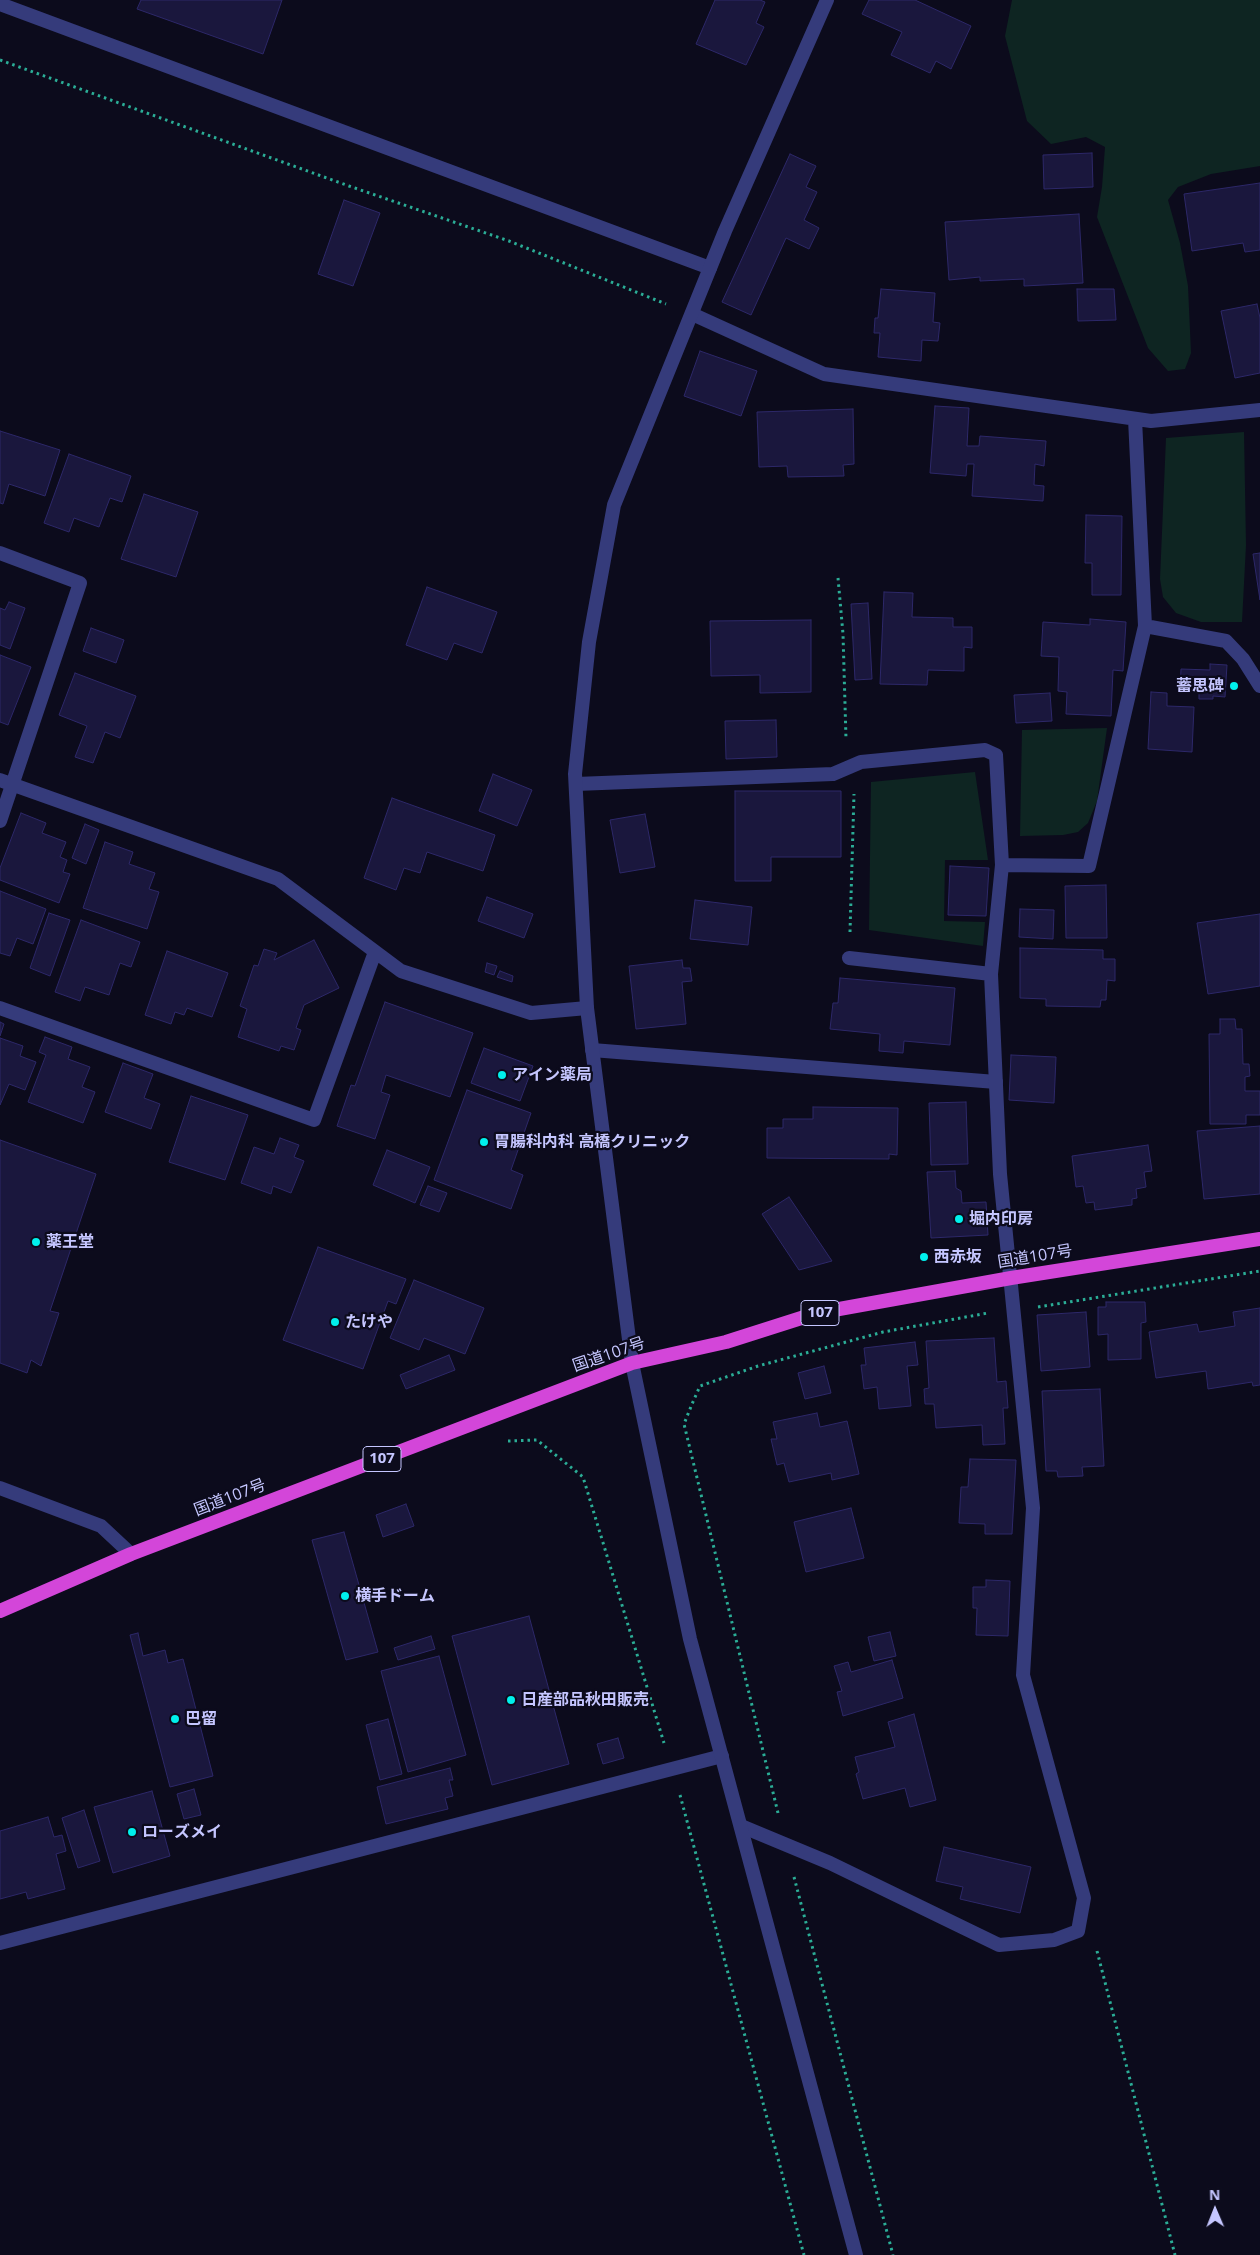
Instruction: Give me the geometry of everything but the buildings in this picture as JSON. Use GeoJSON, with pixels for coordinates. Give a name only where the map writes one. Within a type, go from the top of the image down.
{"type":"FeatureCollection","features":[{"type":"Feature","properties":{"kind":"highway","name":"国道107号"},"geometry":{"type":"LineString","coordinates":[[0,1611],[132,1554],[632,1363],[726,1342],[817,1313],[1011,1278],[1260,1239]]}},
{"type":"Feature","properties":{"kind":"street"},"geometry":{"type":"LineString","coordinates":[[827,0],[710,268],[614,505],[589,642],[575,774],[587,1008],[632,1363],[690,1639],[856,2255]]}},
{"type":"Feature","properties":{"kind":"street"},"geometry":{"type":"LineString","coordinates":[[0,4],[710,268]]}},
{"type":"Feature","properties":{"kind":"street"},"geometry":{"type":"LineString","coordinates":[[692,314],[824,374],[1151,421],[1260,410]]}},
{"type":"Feature","properties":{"kind":"street"},"geometry":{"type":"LineString","coordinates":[[1002,866],[1090,866],[1145,626],[1135,419]]}},
{"type":"Feature","properties":{"kind":"street"},"geometry":{"type":"LineString","coordinates":[[0,554],[80,583],[6,783],[0,822]]}},
{"type":"Feature","properties":{"kind":"street"},"geometry":{"type":"LineString","coordinates":[[1145,626],[1226,641],[1243,659],[1260,686]]}},
{"type":"Feature","properties":{"kind":"street"},"geometry":{"type":"LineString","coordinates":[[576,784],[833,774],[861,762],[986,750],[996,755],[1002,866],[991,974],[1000,1174],[1033,1508],[1023,1675],[1084,1898],[1078,1931],[1054,1940],[999,1945],[830,1863],[741,1826]]}},
{"type":"Feature","properties":{"kind":"street"},"geometry":{"type":"LineString","coordinates":[[6,783],[278,879],[401,971],[531,1013],[587,1008]]}},
{"type":"Feature","properties":{"kind":"street"},"geometry":{"type":"LineString","coordinates":[[0,1008],[314,1120],[375,952]]}},
{"type":"Feature","properties":{"kind":"street"},"geometry":{"type":"LineString","coordinates":[[849,958],[991,974]]}},
{"type":"Feature","properties":{"kind":"street"},"geometry":{"type":"LineString","coordinates":[[592,1050],[996,1082]]}},
{"type":"Feature","properties":{"kind":"street"},"geometry":{"type":"LineString","coordinates":[[0,1488],[101,1526],[132,1554]]}},
{"type":"Feature","properties":{"kind":"street"},"geometry":{"type":"LineString","coordinates":[[0,1942],[722,1756]]}},
{"type":"Feature","properties":{"kind":"path"},"geometry":{"type":"LineString","coordinates":[[0,60],[509,241],[692,314]]}},
{"type":"Feature","properties":{"kind":"path"},"geometry":{"type":"LineString","coordinates":[[893,2255],[786,1845],[684,1424],[700,1386],[758,1366],[883,1332],[1260,1271]]}},
{"type":"Feature","properties":{"kind":"path"},"geometry":{"type":"LineString","coordinates":[[504,1441],[537,1440],[583,1477],[672,1769],[804,2255]]}},
{"type":"Feature","properties":{"kind":"path"},"geometry":{"type":"LineString","coordinates":[[1096,1946],[1175,2255]]}},
{"type":"Feature","properties":{"kind":"green space"},"geometry":{"type":"Polygon","coordinates":[[[1012,0],[1260,0],[1260,166],[1211,174],[1178,187],[1168,200],[1180,243],[1188,286],[1191,353],[1185,369],[1168,371],[1148,348],[1097,217],[1102,187],[1105,147],[1086,137],[1051,144],[1027,121],[1005,36],[1012,0]]]}},
{"type":"Feature","properties":{"kind":"green space"},"geometry":{"type":"Polygon","coordinates":[[[1244,432],[1246,545],[1242,622],[1201,622],[1176,613],[1163,597],[1160,579],[1166,438],[1244,432]]]}},
{"type":"Feature","properties":{"kind":"green space"},"geometry":{"type":"Polygon","coordinates":[[[1107,728],[1097,801],[1088,823],[1078,832],[1063,835],[1020,836],[1022,730],[1107,728]]]}},
{"type":"Feature","properties":{"kind":"green space"},"geometry":{"type":"Polygon","coordinates":[[[975,772],[988,860],[945,860],[944,921],[985,922],[983,946],[869,930],[871,782],[975,772]]]}},
{"type":"Feature","properties":{"kind":"place","name":"蓄思碑"},"geometry":{"type":"Point","coordinates":[1234,686]}},
{"type":"Feature","properties":{"kind":"place","name":"アイン薬局"},"geometry":{"type":"Point","coordinates":[502,1075]}},
{"type":"Feature","properties":{"kind":"place","name":"胃腸科内科 高橋クリニック"},"geometry":{"type":"Point","coordinates":[484,1142]}},
{"type":"Feature","properties":{"kind":"place","name":"堀内印房"},"geometry":{"type":"Point","coordinates":[959,1219]}},
{"type":"Feature","properties":{"kind":"place","name":"薬王堂"},"geometry":{"type":"Point","coordinates":[36,1242]}},
{"type":"Feature","properties":{"kind":"place","name":"西赤坂"},"geometry":{"type":"Point","coordinates":[924,1257]}},
{"type":"Feature","properties":{"kind":"place","name":"たけや"},"geometry":{"type":"Point","coordinates":[335,1322]}},
{"type":"Feature","properties":{"kind":"place","name":"横手ドーム"},"geometry":{"type":"Point","coordinates":[345,1596]}},
{"type":"Feature","properties":{"kind":"place","name":"日産部品秋田販売"},"geometry":{"type":"Point","coordinates":[511,1700]}},
{"type":"Feature","properties":{"kind":"place","name":"巴留"},"geometry":{"type":"Point","coordinates":[175,1719]}},
{"type":"Feature","properties":{"kind":"place","name":"ローズメイ"},"geometry":{"type":"Point","coordinates":[132,1832]}}]}
